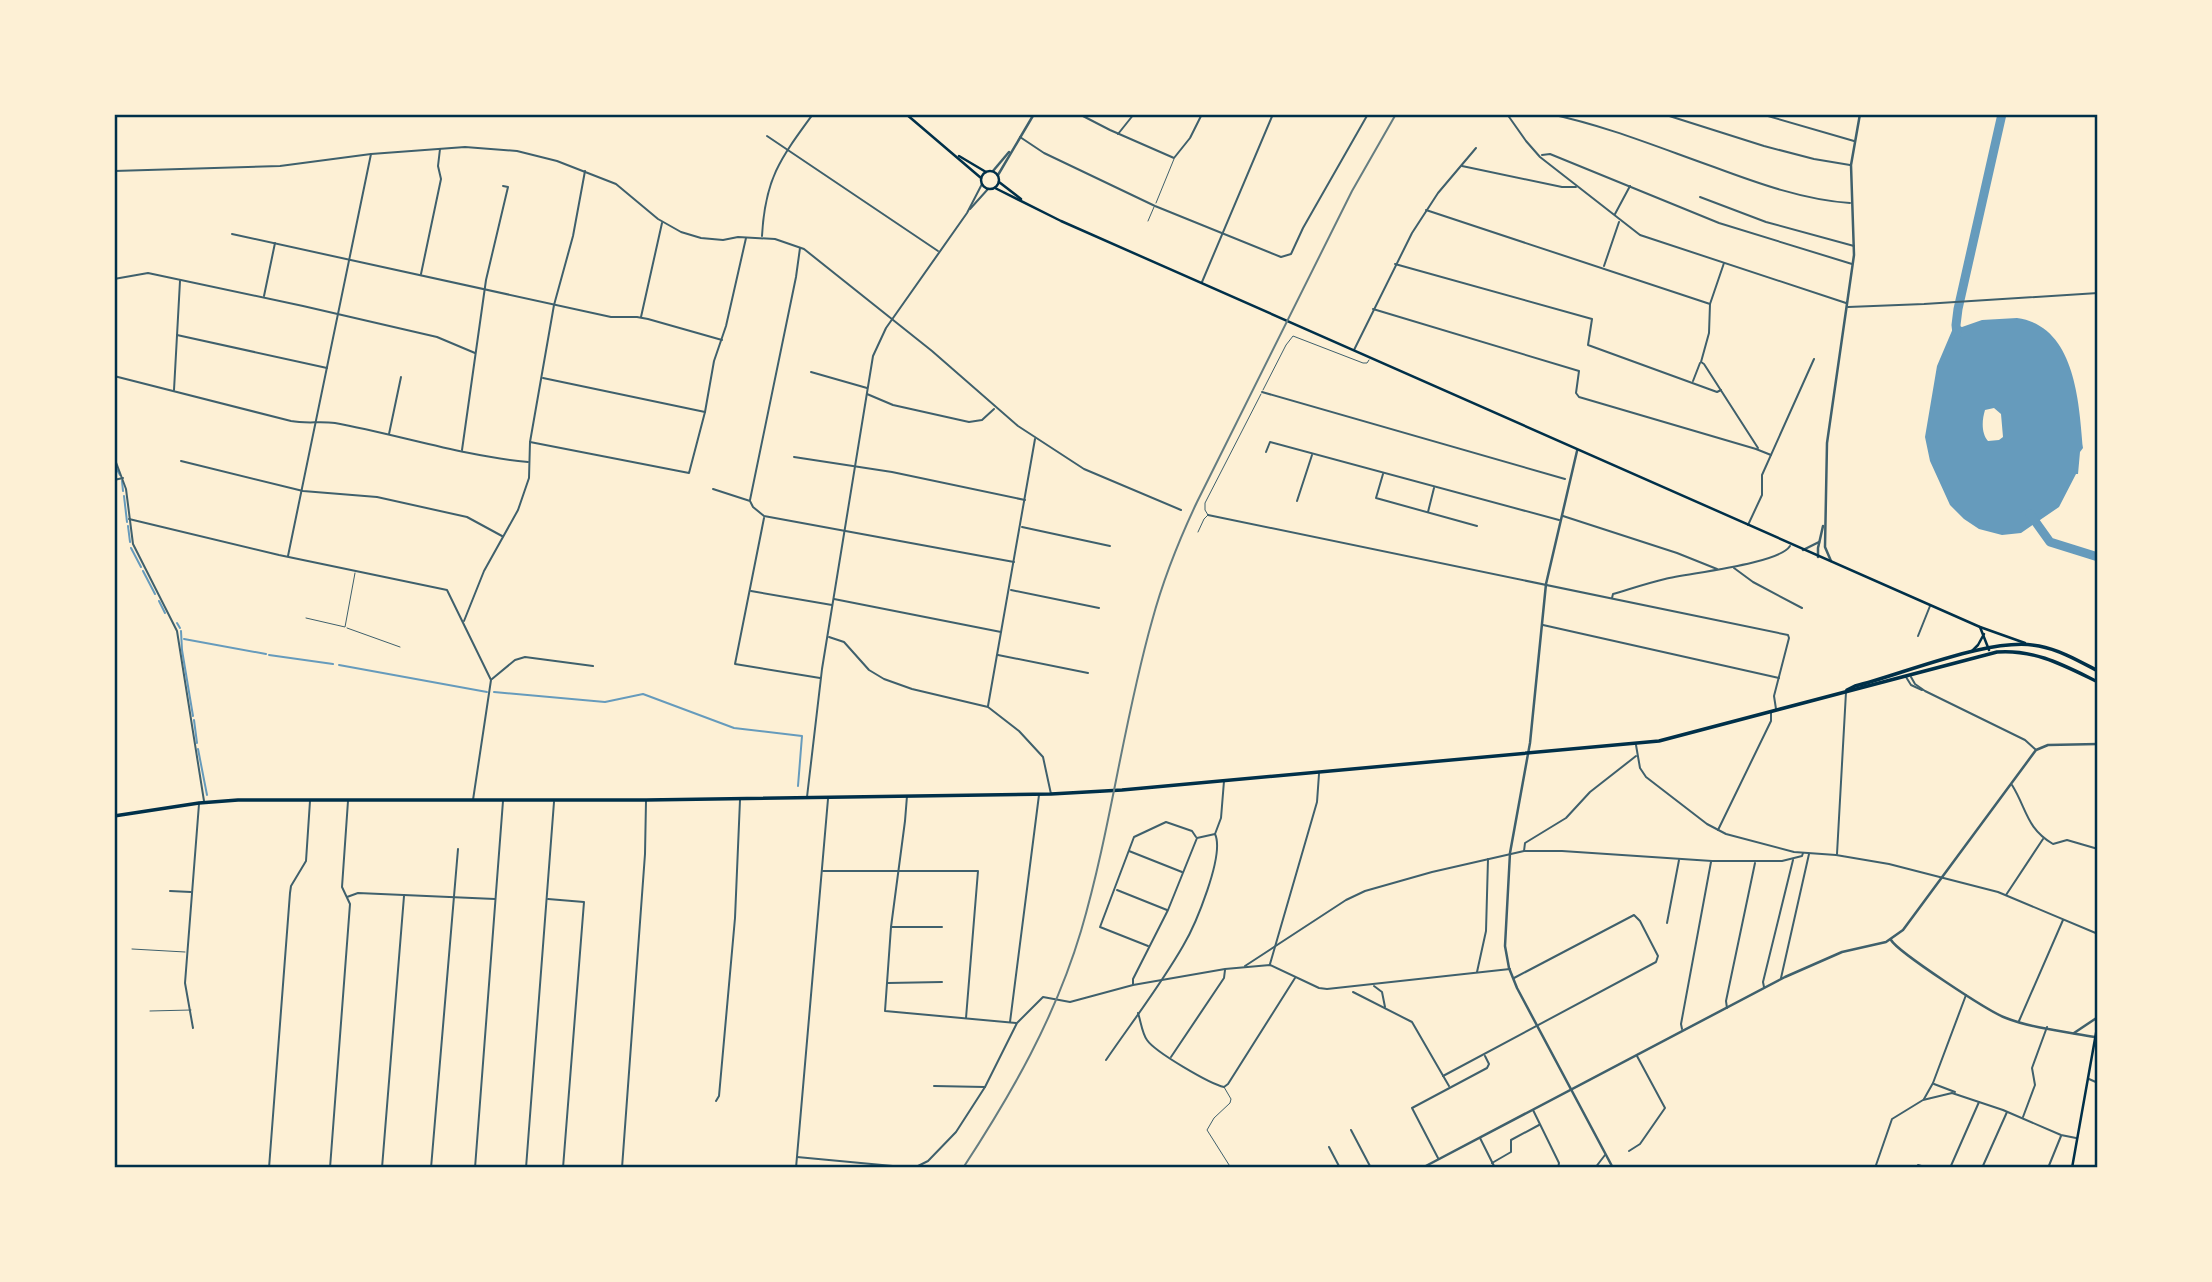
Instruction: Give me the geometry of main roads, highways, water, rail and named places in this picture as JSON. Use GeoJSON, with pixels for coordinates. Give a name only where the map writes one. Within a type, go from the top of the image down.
{"type":"FeatureCollection","features":[{"type":"Feature","properties":{"kind":"main road"},"geometry":{"type":"LineString","coordinates":[[906,114],[954,153],[981,178],[982,184],[988,189],[995,188],[1280,319],[1930,606],[2028,644],[2052,649],[2098,671]]}},
{"type":"Feature","properties":{"kind":"main road"},"geometry":{"type":"LineString","coordinates":[[954,153],[986,172],[993,171],[998,175],[999,181],[995,188]]}},
{"type":"Feature","properties":{"kind":"main road"},"geometry":{"type":"LineString","coordinates":[[981,178],[986,172]]}},
{"type":"Feature","properties":{"kind":"main road"},"geometry":{"type":"LineString","coordinates":[[999,181],[1027,204]]}},
{"type":"Feature","properties":{"kind":"main road"},"geometry":{"type":"LineString","coordinates":[[1980,627],[1989,651]]}},
{"type":"Feature","properties":{"kind":"main road"},"geometry":{"type":"LineString","coordinates":[[1970,653],[1979,645],[1984,634]]}},
{"type":"Feature","properties":{"kind":"main road"},"geometry":{"type":"LineString","coordinates":[[1907,675],[1970,653],[2028,644]]}},
{"type":"Feature","properties":{"kind":"main road"},"geometry":{"type":"LineString","coordinates":[[114,816],[201,802],[828,798],[1101,791],[1669,739],[1989,651],[2038,655],[2098,682]]}},
{"type":"Feature","properties":{"kind":"main road"},"geometry":{"type":"LineString","coordinates":[[2072,1168],[2098,1022]]}},
{"type":"Feature","properties":{"kind":"water"},"geometry":{"type":"Polygon","coordinates":[[[2017,318],[2036,324],[2051,335],[2062,350],[2076,388],[2083,448],[2080,452],[2078,474],[2059,507],[2021,533],[2002,535],[1979,529],[1950,505],[1930,461],[1925,437],[1937,366],[1954,326],[1962,327],[1982,320],[2017,318]],[[1994,408],[1985,410],[1983,426],[1988,441],[2003,437],[2001,414],[1994,408]]]}},
{"type":"Feature","properties":{"kind":"waterway"},"geometry":{"type":"LineString","coordinates":[[114,118],[115,114]]}},
{"type":"Feature","properties":{"kind":"waterway"},"geometry":{"type":"LineString","coordinates":[[1957,334],[1958,309],[2002,114]]}},
{"type":"Feature","properties":{"kind":"waterway"},"geometry":{"type":"LineString","coordinates":[[114,464],[120,475]]}},
{"type":"Feature","properties":{"kind":"waterway"},"geometry":{"type":"LineString","coordinates":[[122,481],[123,491]]}},
{"type":"Feature","properties":{"kind":"waterway"},"geometry":{"type":"LineString","coordinates":[[124,496],[127,522]]}},
{"type":"Feature","properties":{"kind":"waterway"},"geometry":{"type":"LineString","coordinates":[[2030,514],[2050,542],[2098,557]]}},
{"type":"Feature","properties":{"kind":"waterway"},"geometry":{"type":"LineString","coordinates":[[128,526],[130,542]]}},
{"type":"Feature","properties":{"kind":"waterway"},"geometry":{"type":"LineString","coordinates":[[131,548],[141,567]]}},
{"type":"Feature","properties":{"kind":"waterway"},"geometry":{"type":"LineString","coordinates":[[143,571],[155,594]]}},
{"type":"Feature","properties":{"kind":"waterway"},"geometry":{"type":"LineString","coordinates":[[159,601],[165,613]]}},
{"type":"Feature","properties":{"kind":"waterway"},"geometry":{"type":"LineString","coordinates":[[177,623],[180,628]]}},
{"type":"Feature","properties":{"kind":"waterway"},"geometry":{"type":"LineString","coordinates":[[181,631],[193,716]]}},
{"type":"Feature","properties":{"kind":"waterway"},"geometry":{"type":"LineString","coordinates":[[184,639],[266,654]]}},
{"type":"Feature","properties":{"kind":"waterway"},"geometry":{"type":"LineString","coordinates":[[269,655],[333,664]]}},
{"type":"Feature","properties":{"kind":"waterway"},"geometry":{"type":"LineString","coordinates":[[339,665],[487,692]]}},
{"type":"Feature","properties":{"kind":"waterway"},"geometry":{"type":"LineString","coordinates":[[494,692],[605,702],[643,694],[734,728],[802,736],[798,786]]}},
{"type":"Feature","properties":{"kind":"waterway"},"geometry":{"type":"LineString","coordinates":[[194,720],[197,743]]}},
{"type":"Feature","properties":{"kind":"waterway"},"geometry":{"type":"LineString","coordinates":[[198,749],[207,795]]}},
{"type":"Feature","properties":{"kind":"railway"},"geometry":{"type":"LineString","coordinates":[[963,1168],[1031,1054],[1070,963],[1101,854],[1142,659],[1161,590],[1178,546],[1197,502],[1352,191],[1396,114]]}}]}
